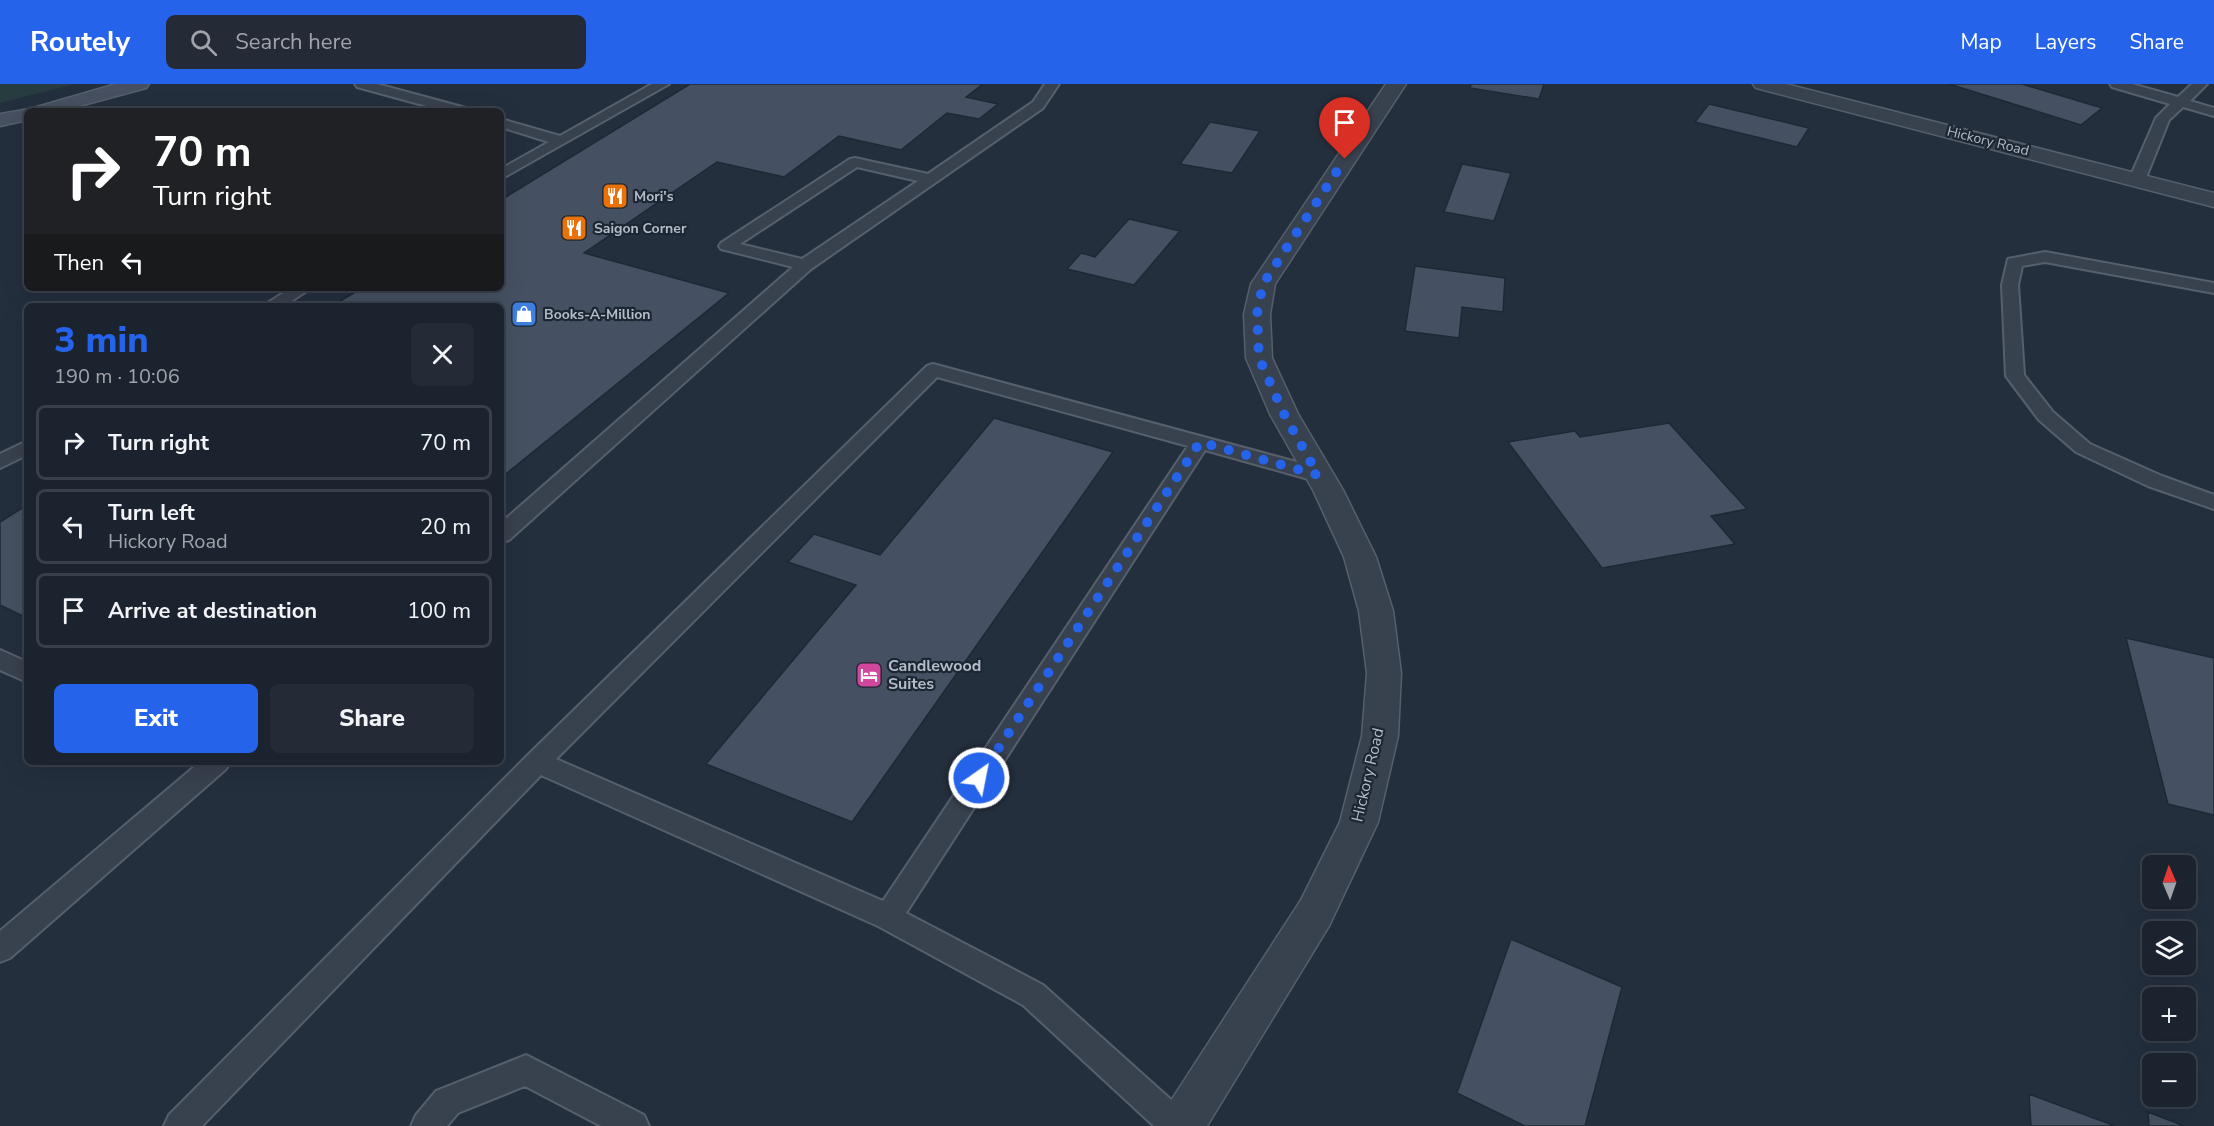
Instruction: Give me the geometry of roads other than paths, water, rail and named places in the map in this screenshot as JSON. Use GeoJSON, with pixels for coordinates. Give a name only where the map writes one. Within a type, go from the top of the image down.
{"type":"FeatureCollection","features":[{"type":"Feature","properties":{"kind":"street"},"geometry":{"type":"LineString","coordinates":[[49,108],[139,84]]}},
{"type":"Feature","properties":{"kind":"street","name":"Hickory Road"},"geometry":{"type":"LineString","coordinates":[[1179,1126],[1315,913],[1359,822],[1380,736],[1384,673],[1376,611],[1360,557],[1284,414],[1259,358],[1257,314],[1263,284],[1396,84]]}},
{"type":"Feature","properties":{"kind":"street","name":"Hickory Road"},"geometry":{"type":"LineString","coordinates":[[1762,84],[2214,200]]}},
{"type":"Feature","properties":{"kind":"street"},"geometry":{"type":"LineString","coordinates":[[0,120],[24,115]]}},
{"type":"Feature","properties":{"kind":"lane"},"geometry":{"type":"LineString","coordinates":[[362,84],[450,108]]}},
{"type":"Feature","properties":{"kind":"lane"},"geometry":{"type":"LineString","coordinates":[[407,84],[446,107]]}},
{"type":"Feature","properties":{"kind":"lane"},"geometry":{"type":"LineString","coordinates":[[504,173],[662,84]]}},
{"type":"Feature","properties":{"kind":"lane"},"geometry":{"type":"LineString","coordinates":[[504,532],[805,265],[1038,105],[1052,84]]}},
{"type":"Feature","properties":{"kind":"lane"},"geometry":{"type":"LineString","coordinates":[[2117,84],[2214,112]]}},
{"type":"Feature","properties":{"kind":"lane"},"geometry":{"type":"LineString","coordinates":[[2137,180],[2163,118],[2200,84]]}},
{"type":"Feature","properties":{"kind":"lane"},"geometry":{"type":"LineString","coordinates":[[504,124],[561,141]]}},
{"type":"Feature","properties":{"kind":"lane"},"geometry":{"type":"LineString","coordinates":[[805,265],[727,246],[855,162],[930,179]]}},
{"type":"Feature","properties":{"kind":"lane"},"geometry":{"type":"LineString","coordinates":[[2214,288],[2045,257],[2014,262],[2010,285],[2015,376],[2046,416],[2083,448],[2155,481],[2214,502]]}},
{"type":"Feature","properties":{"kind":"lane"},"geometry":{"type":"LineString","coordinates":[[277,303],[298,291]]}},
{"type":"Feature","properties":{"kind":"lane"},"geometry":{"type":"LineString","coordinates":[[180,1126],[537,762],[933,370],[1318,475]]}},
{"type":"Feature","properties":{"kind":"lane"},"geometry":{"type":"LineString","coordinates":[[888,917],[1200,442]]}},
{"type":"Feature","properties":{"kind":"lane"},"geometry":{"type":"LineString","coordinates":[[0,462],[24,449]]}},
{"type":"Feature","properties":{"kind":"lane"},"geometry":{"type":"LineString","coordinates":[[0,659],[24,671]]}},
{"type":"Feature","properties":{"kind":"lane"},"geometry":{"type":"LineString","coordinates":[[537,762],[888,917],[1033,995],[1179,1126]]}},
{"type":"Feature","properties":{"kind":"lane"},"geometry":{"type":"LineString","coordinates":[[0,949],[209,765]]}},
{"type":"Feature","properties":{"kind":"lane"},"geometry":{"type":"LineString","coordinates":[[427,1126],[447,1102],[526,1070],[633,1126]]}},
{"type":"Feature","properties":{"kind":"place","name":"Mori's"},"geometry":{"type":"Point","coordinates":[615,196]}},
{"type":"Feature","properties":{"kind":"place","name":"Saigon Corner"},"geometry":{"type":"Point","coordinates":[574,228]}},
{"type":"Feature","properties":{"kind":"place","name":"Books-A-Million"},"geometry":{"type":"Point","coordinates":[524,314]}},
{"type":"Feature","properties":{"kind":"place","name":"Candlewood Suites"},"geometry":{"type":"Point","coordinates":[869,675]}}]}
